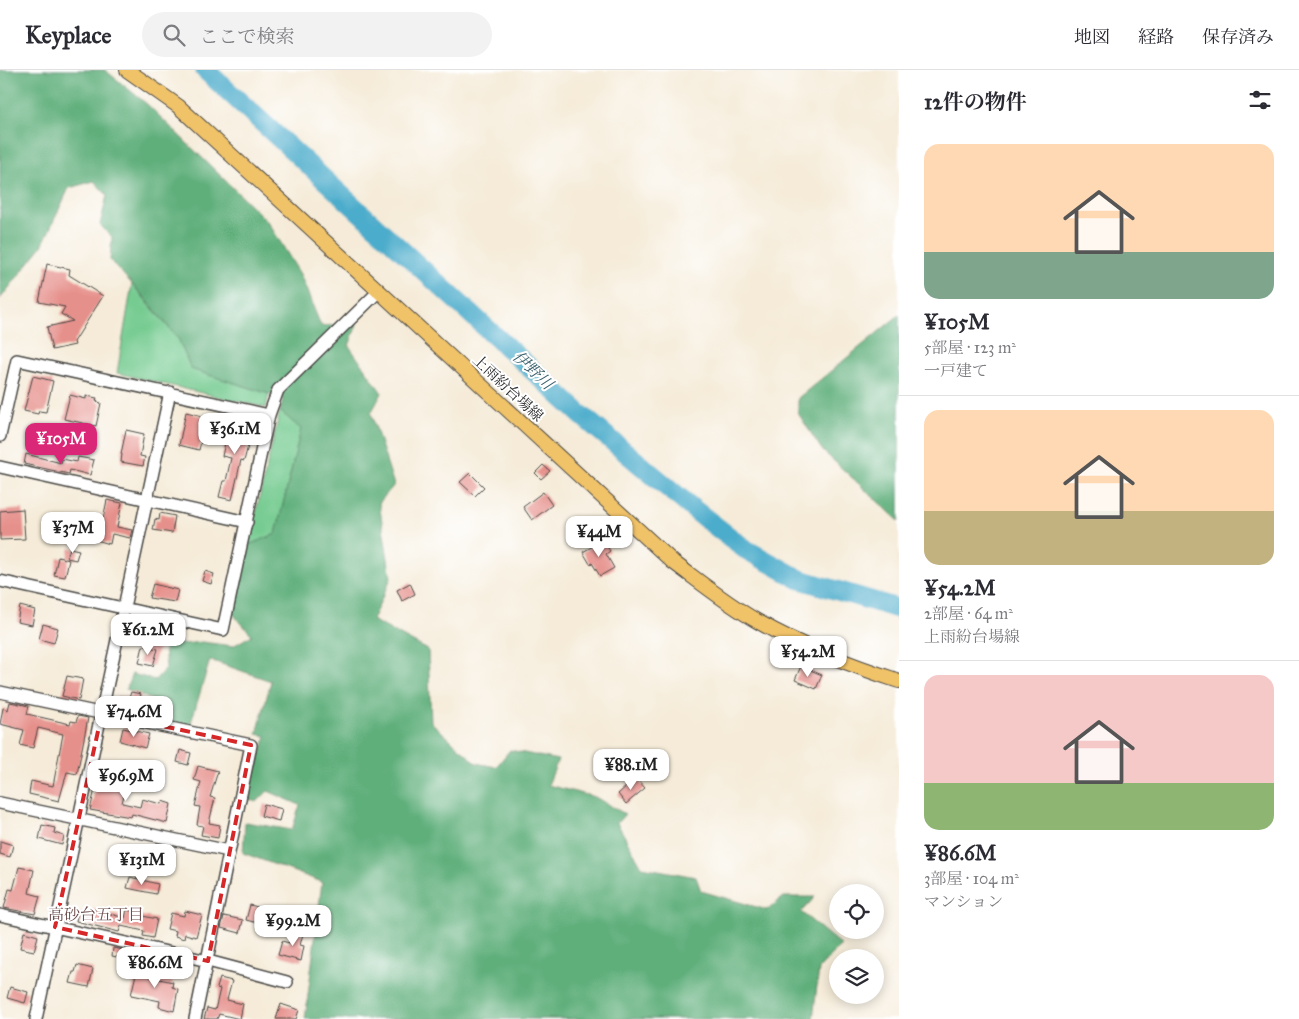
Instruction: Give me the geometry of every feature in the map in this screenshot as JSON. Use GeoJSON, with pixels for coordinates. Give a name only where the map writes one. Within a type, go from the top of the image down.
{"type":"FeatureCollection","features":[{"type":"Feature","properties":{"kind":"main road","name":"上雨紛台場線"},"geometry":{"type":"LineString","coordinates":[[127,70],[150,84],[178,106],[672,562],[758,622],[838,660],[899,681]]}},
{"type":"Feature","properties":{"kind":"street"},"geometry":{"type":"LineString","coordinates":[[0,581],[223,630],[269,414],[278,390],[378,291]]}},
{"type":"Feature","properties":{"kind":"street"},"geometry":{"type":"LineString","coordinates":[[0,436],[17,360],[269,414]]}},
{"type":"Feature","properties":{"kind":"street"},"geometry":{"type":"LineString","coordinates":[[36,1019],[170,392]]}},
{"type":"Feature","properties":{"kind":"street"},"geometry":{"type":"LineString","coordinates":[[0,467],[246,522]]}},
{"type":"Feature","properties":{"kind":"street"},"geometry":{"type":"LineString","coordinates":[[0,692],[251,745],[196,1019]]}},
{"type":"Feature","properties":{"kind":"street"},"geometry":{"type":"LineString","coordinates":[[0,803],[229,851]]}},
{"type":"Feature","properties":{"kind":"street"},"geometry":{"type":"LineString","coordinates":[[0,915],[208,961],[287,982]]}},
{"type":"Feature","properties":{"kind":"highlighted area"},"geometry":{"type":"Polygon","coordinates":[[[102,713],[251,745],[208,961],[55,927],[102,713]]]}},
{"type":"Feature","properties":{"kind":"green space"},"geometry":{"type":"Polygon","coordinates":[[[0,70],[105,70],[148,105],[268,222],[300,274],[321,326],[357,324],[349,346],[382,393],[371,413],[394,485],[379,503],[391,578],[372,620],[428,650],[431,722],[476,763],[496,767],[510,750],[558,760],[548,785],[595,797],[625,814],[617,823],[642,867],[696,877],[701,891],[767,910],[784,897],[815,897],[801,912],[829,935],[829,939],[834,939],[841,945],[837,949],[829,949],[829,958],[819,969],[813,1019],[305,1019],[322,882],[243,853],[245,822],[292,830],[300,805],[268,791],[257,802],[246,799],[266,736],[257,734],[271,681],[210,660],[190,726],[153,718],[160,703],[126,689],[132,674],[155,680],[166,668],[164,646],[202,642],[233,646],[252,635],[232,613],[239,592],[248,545],[276,534],[301,429],[280,411],[283,399],[191,369],[179,340],[145,298],[110,260],[112,237],[100,225],[107,195],[94,181],[69,188],[42,246],[0,299],[0,70]]]}},
{"type":"Feature","properties":{"kind":"green space"},"geometry":{"type":"Polygon","coordinates":[[[132,284],[179,340],[191,369],[269,394],[266,408],[117,373],[132,284]]]}},
{"type":"Feature","properties":{"kind":"green space"},"geometry":{"type":"Polygon","coordinates":[[[899,315],[899,521],[822,450],[798,413],[798,398],[899,315]]]}},
{"type":"Feature","properties":{"kind":"green space"},"geometry":{"type":"Polygon","coordinates":[[[280,411],[301,429],[276,534],[248,545],[280,411]]]}},
{"type":"Feature","properties":{"kind":"building"},"geometry":{"type":"Polygon","coordinates":[[[47,264],[70,269],[69,275],[103,296],[74,342],[75,345],[52,350],[47,327],[73,321],[61,314],[65,307],[39,302],[47,264]]]}},
{"type":"Feature","properties":{"kind":"building"},"geometry":{"type":"Polygon","coordinates":[[[33,376],[53,381],[46,412],[39,411],[38,414],[24,411],[33,376]]]}},
{"type":"Feature","properties":{"kind":"building"},"geometry":{"type":"Polygon","coordinates":[[[70,395],[86,399],[86,396],[97,398],[96,401],[101,403],[96,426],[64,419],[70,395]]]}},
{"type":"Feature","properties":{"kind":"building"},"geometry":{"type":"Polygon","coordinates":[[[186,412],[207,417],[199,450],[179,445],[186,412]]]}},
{"type":"Feature","properties":{"kind":"building"},"geometry":{"type":"Polygon","coordinates":[[[230,421],[253,427],[244,461],[241,460],[232,500],[219,497],[223,481],[226,481],[231,458],[222,456],[230,421]]]}},
{"type":"Feature","properties":{"kind":"building"},"geometry":{"type":"Polygon","coordinates":[[[126,430],[144,434],[140,456],[145,457],[143,466],[121,462],[126,430]]]}},
{"type":"Feature","properties":{"kind":"building"},"geometry":{"type":"Polygon","coordinates":[[[26,454],[61,463],[62,459],[77,462],[78,457],[94,460],[90,475],[70,470],[69,474],[24,464],[26,454]]]}},
{"type":"Feature","properties":{"kind":"building"},"geometry":{"type":"Polygon","coordinates":[[[543,465],[550,471],[541,479],[535,473],[543,465]]]}},
{"type":"Feature","properties":{"kind":"building"},"geometry":{"type":"Polygon","coordinates":[[[470,473],[484,487],[475,496],[460,482],[470,473]]]}},
{"type":"Feature","properties":{"kind":"building"},"geometry":{"type":"Polygon","coordinates":[[[543,492],[552,505],[532,520],[523,507],[543,492]]]}},
{"type":"Feature","properties":{"kind":"building"},"geometry":{"type":"Polygon","coordinates":[[[107,500],[122,503],[117,527],[132,530],[130,538],[112,534],[110,544],[96,540],[102,524],[107,500]]]}},
{"type":"Feature","properties":{"kind":"building"},"geometry":{"type":"Polygon","coordinates":[[[23,509],[25,539],[0,540],[0,511],[23,509]]]}},
{"type":"Feature","properties":{"kind":"building"},"geometry":{"type":"Polygon","coordinates":[[[160,513],[175,516],[172,533],[153,530],[155,519],[159,520],[160,513]]]}},
{"type":"Feature","properties":{"kind":"building"},"geometry":{"type":"Polygon","coordinates":[[[603,540],[610,551],[606,554],[614,568],[600,576],[583,552],[603,540]]]}},
{"type":"Feature","properties":{"kind":"building"},"geometry":{"type":"Polygon","coordinates":[[[70,548],[79,550],[76,560],[67,558],[70,548]]]}},
{"type":"Feature","properties":{"kind":"building"},"geometry":{"type":"Polygon","coordinates":[[[58,557],[69,560],[65,577],[54,575],[58,557]]]}},
{"type":"Feature","properties":{"kind":"building"},"geometry":{"type":"Polygon","coordinates":[[[205,571],[214,574],[211,584],[202,581],[205,571]]]}},
{"type":"Feature","properties":{"kind":"building"},"geometry":{"type":"Polygon","coordinates":[[[410,583],[415,594],[402,601],[397,590],[410,583]]]}},
{"type":"Feature","properties":{"kind":"building"},"geometry":{"type":"Polygon","coordinates":[[[153,584],[178,590],[175,602],[149,598],[153,584]]]}},
{"type":"Feature","properties":{"kind":"building"},"geometry":{"type":"Polygon","coordinates":[[[20,606],[35,610],[32,625],[17,622],[20,606]]]}},
{"type":"Feature","properties":{"kind":"building"},"geometry":{"type":"Polygon","coordinates":[[[43,624],[58,628],[54,643],[39,639],[43,624]]]}},
{"type":"Feature","properties":{"kind":"building"},"geometry":{"type":"Polygon","coordinates":[[[143,646],[158,649],[153,666],[139,663],[143,646]]]}},
{"type":"Feature","properties":{"kind":"building"},"geometry":{"type":"Polygon","coordinates":[[[801,666],[822,675],[816,689],[795,680],[801,666]]]}},
{"type":"Feature","properties":{"kind":"building"},"geometry":{"type":"Polygon","coordinates":[[[67,676],[83,679],[79,700],[62,696],[67,676]]]}},
{"type":"Feature","properties":{"kind":"building"},"geometry":{"type":"Polygon","coordinates":[[[131,692],[141,694],[137,710],[117,706],[119,696],[129,698],[131,692]]]}},
{"type":"Feature","properties":{"kind":"building"},"geometry":{"type":"Polygon","coordinates":[[[10,702],[29,706],[27,714],[70,724],[71,721],[76,722],[78,716],[88,718],[77,774],[67,772],[59,801],[29,794],[31,781],[53,786],[63,734],[38,728],[33,748],[20,745],[24,730],[0,724],[3,708],[8,710],[10,702]]]}},
{"type":"Feature","properties":{"kind":"building"},"geometry":{"type":"Polygon","coordinates":[[[123,728],[149,734],[145,748],[120,741],[123,728]]]}},
{"type":"Feature","properties":{"kind":"building"},"geometry":{"type":"Polygon","coordinates":[[[180,750],[191,753],[188,765],[177,762],[180,750]]]}},
{"type":"Feature","properties":{"kind":"building"},"geometry":{"type":"Polygon","coordinates":[[[198,766],[218,771],[210,797],[215,798],[209,823],[220,825],[218,838],[201,835],[203,826],[197,825],[200,807],[195,806],[201,782],[194,780],[198,766]]]}},
{"type":"Feature","properties":{"kind":"building"},"geometry":{"type":"Polygon","coordinates":[[[110,774],[128,778],[122,803],[140,807],[142,799],[161,804],[162,801],[171,804],[167,823],[132,814],[131,817],[90,810],[96,785],[106,787],[110,774]]]}},
{"type":"Feature","properties":{"kind":"building"},"geometry":{"type":"Polygon","coordinates":[[[636,778],[645,788],[626,804],[618,794],[636,778]]]}},
{"type":"Feature","properties":{"kind":"building"},"geometry":{"type":"Polygon","coordinates":[[[264,804],[282,809],[279,821],[261,816],[264,804]]]}},
{"type":"Feature","properties":{"kind":"building"},"geometry":{"type":"Polygon","coordinates":[[[42,825],[55,828],[54,833],[64,836],[62,845],[39,839],[42,825]]]}},
{"type":"Feature","properties":{"kind":"building"},"geometry":{"type":"Polygon","coordinates":[[[0,841],[13,845],[10,857],[0,854],[0,841]]]}},
{"type":"Feature","properties":{"kind":"building"},"geometry":{"type":"Polygon","coordinates":[[[163,851],[171,853],[169,862],[161,860],[163,851]]]}},
{"type":"Feature","properties":{"kind":"building"},"geometry":{"type":"Polygon","coordinates":[[[19,867],[34,870],[29,893],[40,896],[35,914],[4,908],[9,889],[13,890],[19,867]]]}},
{"type":"Feature","properties":{"kind":"building"},"geometry":{"type":"Polygon","coordinates":[[[130,877],[158,884],[156,894],[127,888],[130,877]]]}},
{"type":"Feature","properties":{"kind":"building"},"geometry":{"type":"Polygon","coordinates":[[[250,905],[265,909],[262,924],[246,920],[250,905]]]}},
{"type":"Feature","properties":{"kind":"building"},"geometry":{"type":"Polygon","coordinates":[[[92,909],[125,918],[127,910],[138,913],[138,915],[157,919],[153,938],[143,936],[144,931],[121,926],[119,932],[76,921],[78,912],[90,915],[92,909]]]}},
{"type":"Feature","properties":{"kind":"building"},"geometry":{"type":"Polygon","coordinates":[[[185,911],[202,915],[196,937],[185,934],[184,939],[175,936],[176,931],[167,929],[171,913],[184,916],[185,911]]]}},
{"type":"Feature","properties":{"kind":"building"},"geometry":{"type":"Polygon","coordinates":[[[224,916],[243,920],[240,933],[221,928],[224,916]]]}},
{"type":"Feature","properties":{"kind":"building"},"geometry":{"type":"Polygon","coordinates":[[[292,931],[303,934],[300,945],[304,946],[301,961],[278,955],[282,941],[289,943],[292,931]]]}},
{"type":"Feature","properties":{"kind":"building"},"geometry":{"type":"Polygon","coordinates":[[[24,932],[38,936],[34,951],[20,948],[24,932]]]}},
{"type":"Feature","properties":{"kind":"building"},"geometry":{"type":"Polygon","coordinates":[[[113,948],[124,950],[122,958],[112,956],[113,948]]]}},
{"type":"Feature","properties":{"kind":"building"},"geometry":{"type":"Polygon","coordinates":[[[77,965],[93,969],[89,987],[70,983],[77,965]]]}},
{"type":"Feature","properties":{"kind":"building"},"geometry":{"type":"Polygon","coordinates":[[[138,966],[152,970],[150,977],[173,982],[172,987],[178,989],[174,1011],[159,1007],[160,1001],[131,995],[138,966]]]}},
{"type":"Feature","properties":{"kind":"building"},"geometry":{"type":"Polygon","coordinates":[[[220,978],[232,981],[227,1000],[243,1004],[240,1019],[219,1014],[217,1019],[204,1019],[207,1008],[215,1010],[220,989],[217,988],[220,978]]]}},
{"type":"Feature","properties":{"kind":"building"},"geometry":{"type":"Polygon","coordinates":[[[10,987],[28,992],[25,1003],[7,998],[10,987]]]}},
{"type":"Feature","properties":{"kind":"building"},"geometry":{"type":"Polygon","coordinates":[[[281,1004],[299,1010],[296,1019],[276,1019],[281,1004]]]}},
{"type":"Feature","properties":{"kind":"waterway","name":"伊野川"},"geometry":{"type":"LineString","coordinates":[[205,70],[580,414],[692,508],[745,549],[799,579],[899,609]]}},
{"type":"Feature","properties":{"kind":"district","name":"高砂台五丁目"},"geometry":{"type":"Point","coordinates":[96,914]}}]}
